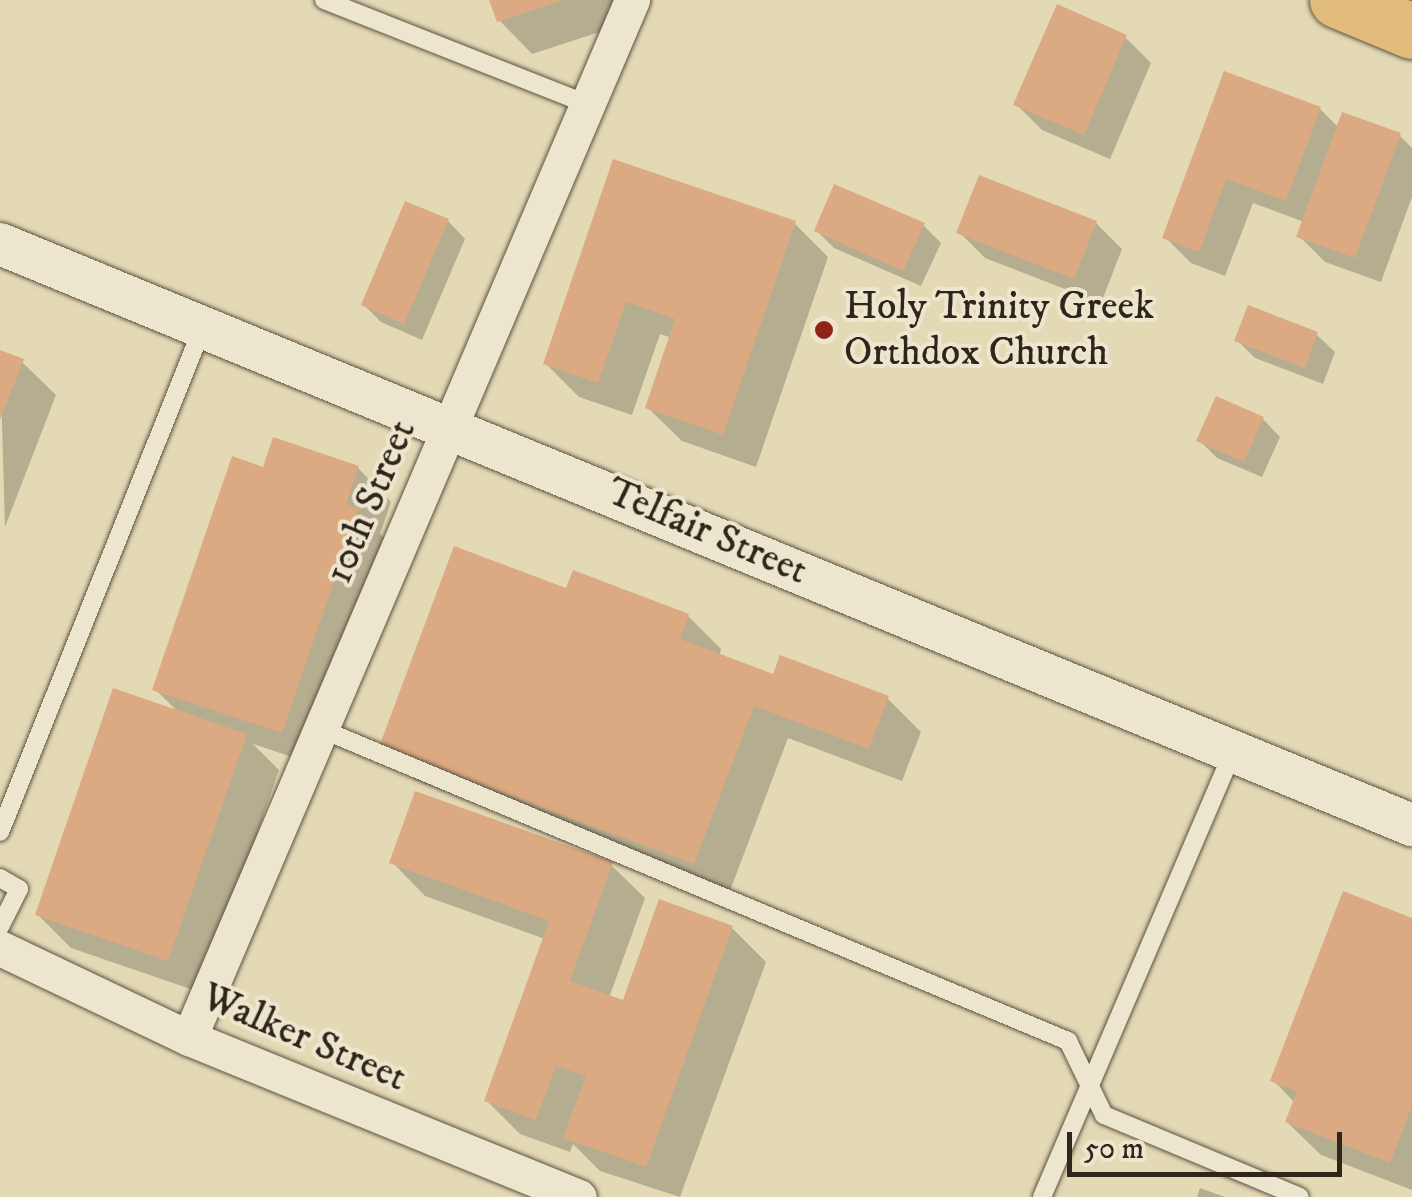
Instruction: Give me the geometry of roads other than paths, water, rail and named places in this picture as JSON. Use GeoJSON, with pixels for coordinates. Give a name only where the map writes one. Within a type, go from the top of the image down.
{"type":"FeatureCollection","features":[{"type":"Feature","properties":{"kind":"main road"},"geometry":{"type":"LineString","coordinates":[[1337,0],[1412,30]]}},
{"type":"Feature","properties":{"kind":"street","name":"10th Street"},"geometry":{"type":"LineString","coordinates":[[189,1038],[632,0]]}},
{"type":"Feature","properties":{"kind":"street","name":"Telfair Street"},"geometry":{"type":"LineString","coordinates":[[0,244],[450,425],[1412,825]]}},
{"type":"Feature","properties":{"kind":"street","name":"Walker Street"},"geometry":{"type":"LineString","coordinates":[[0,948],[189,1038],[578,1197]]}},
{"type":"Feature","properties":{"kind":"lane"},"geometry":{"type":"LineString","coordinates":[[324,0],[587,104]]}},
{"type":"Feature","properties":{"kind":"lane"},"geometry":{"type":"LineString","coordinates":[[0,832],[204,324]]}},
{"type":"Feature","properties":{"kind":"lane"},"geometry":{"type":"LineString","coordinates":[[321,729],[1068,1042],[1104,1115],[1300,1197]]}},
{"type":"Feature","properties":{"kind":"lane"},"geometry":{"type":"LineString","coordinates":[[1042,1197],[1088,1080],[1143,973],[1234,751]]}},
{"type":"Feature","properties":{"kind":"lane"},"geometry":{"type":"LineString","coordinates":[[0,878],[19,889],[0,927]]}},
{"type":"Feature","properties":{"kind":"place","name":"Holy Trinity Greek Orthdox Church"},"geometry":{"type":"Point","coordinates":[824,330]}}]}
